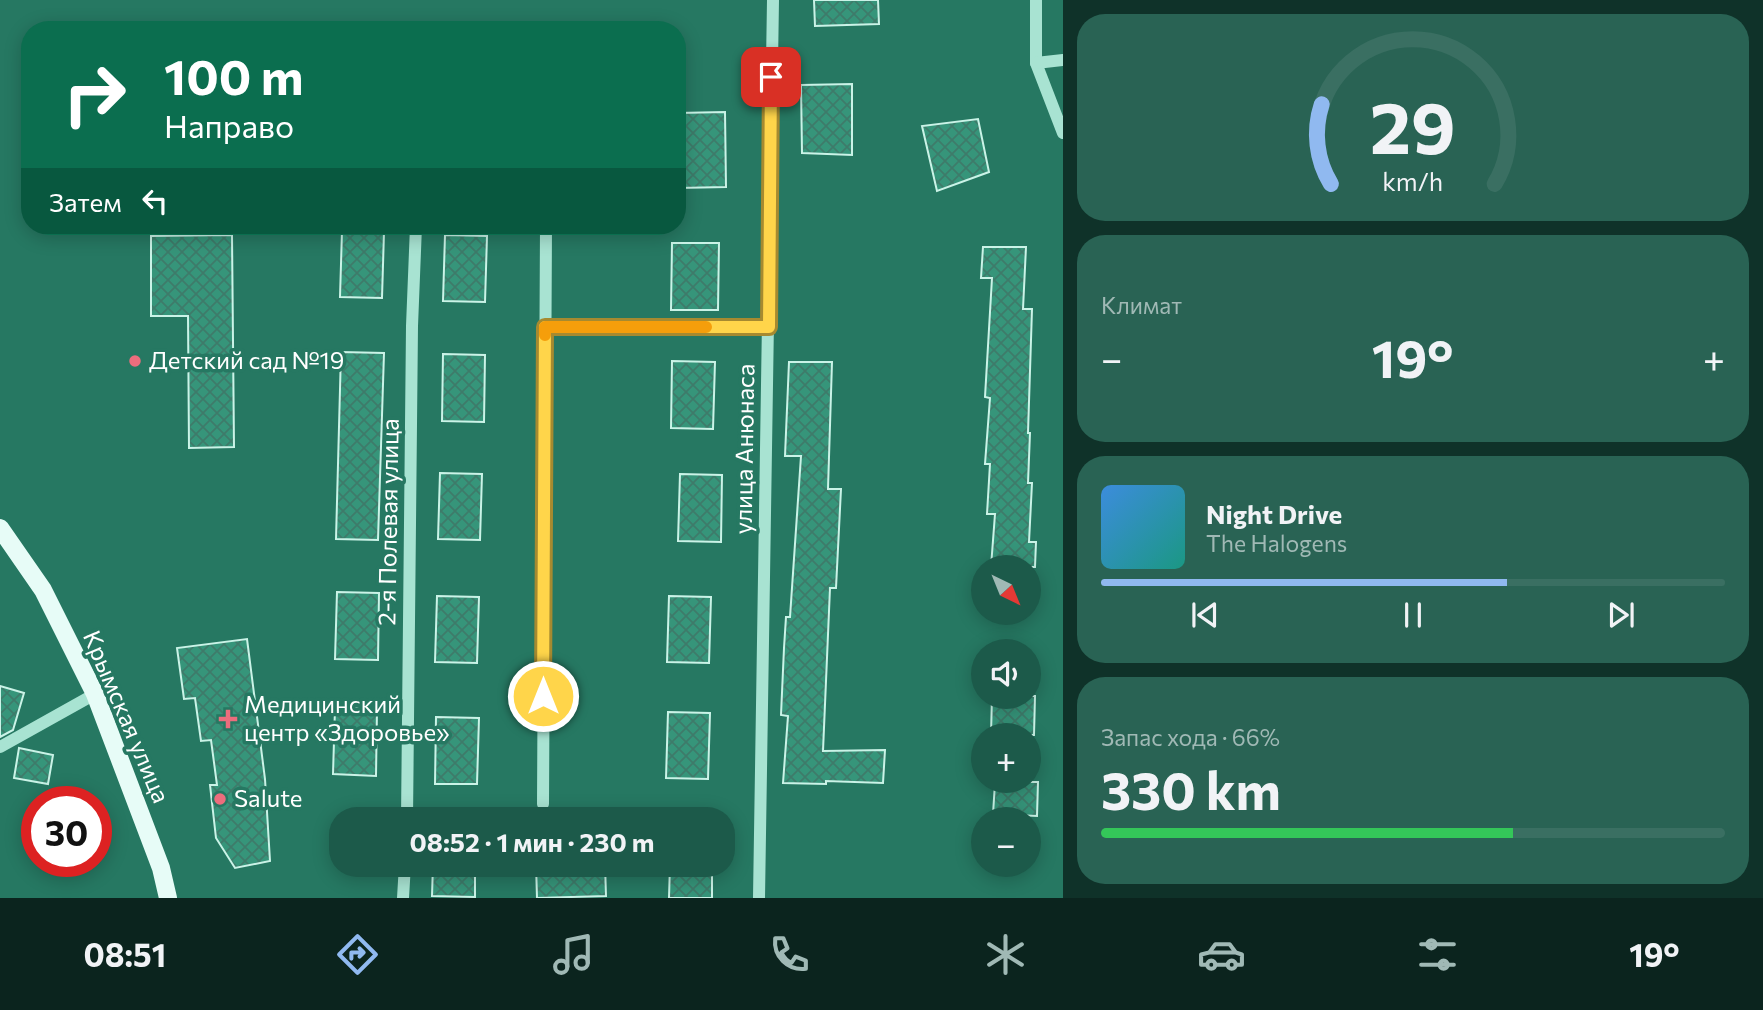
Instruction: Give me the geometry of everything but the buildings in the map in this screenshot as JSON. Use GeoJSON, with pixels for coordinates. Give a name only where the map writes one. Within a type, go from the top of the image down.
{"type":"FeatureCollection","features":[{"type":"Feature","properties":{"kind":"main road","name":"Крымская улица"},"geometry":{"type":"LineString","coordinates":[[0,527],[43,590],[95,694],[161,868],[168,898]]}},
{"type":"Feature","properties":{"kind":"street","name":"улица Анюнаса"},"geometry":{"type":"LineString","coordinates":[[759,898],[773,0]]}},
{"type":"Feature","properties":{"kind":"street"},"geometry":{"type":"LineString","coordinates":[[1036,0],[1036,63],[1063,132]]}},
{"type":"Feature","properties":{"kind":"street"},"geometry":{"type":"LineString","coordinates":[[1036,63],[1063,60]]}},
{"type":"Feature","properties":{"kind":"street","name":"2-я Полевая улица"},"geometry":{"type":"LineString","coordinates":[[407,807],[412,326],[416,235]]}},
{"type":"Feature","properties":{"kind":"street"},"geometry":{"type":"LineString","coordinates":[[543,804],[546,235]]}},
{"type":"Feature","properties":{"kind":"street"},"geometry":{"type":"LineString","coordinates":[[545,327],[769,327]]}},
{"type":"Feature","properties":{"kind":"street"},"geometry":{"type":"LineString","coordinates":[[0,747],[95,694]]}},
{"type":"Feature","properties":{"kind":"street"},"geometry":{"type":"LineString","coordinates":[[403,898],[404,877]]}},
{"type":"Feature","properties":{"kind":"slow traffic"},"geometry":{"type":"LineString","coordinates":[[545,335],[545,327],[706,327]]}},
{"type":"Feature","properties":{"kind":"place","name":"Детский сад №19"},"geometry":{"type":"Point","coordinates":[135,361]}},
{"type":"Feature","properties":{"kind":"place","name":"Медицинский центр «Здоровье»"},"geometry":{"type":"Point","coordinates":[228,719]}},
{"type":"Feature","properties":{"kind":"place","name":"Salute"},"geometry":{"type":"Point","coordinates":[220,799]}},
{"type":"Feature","properties":{"kind":"route"},"geometry":{"type":"LineString","coordinates":[[543,696],[545,327],[769,327],[771,77]]}}]}
